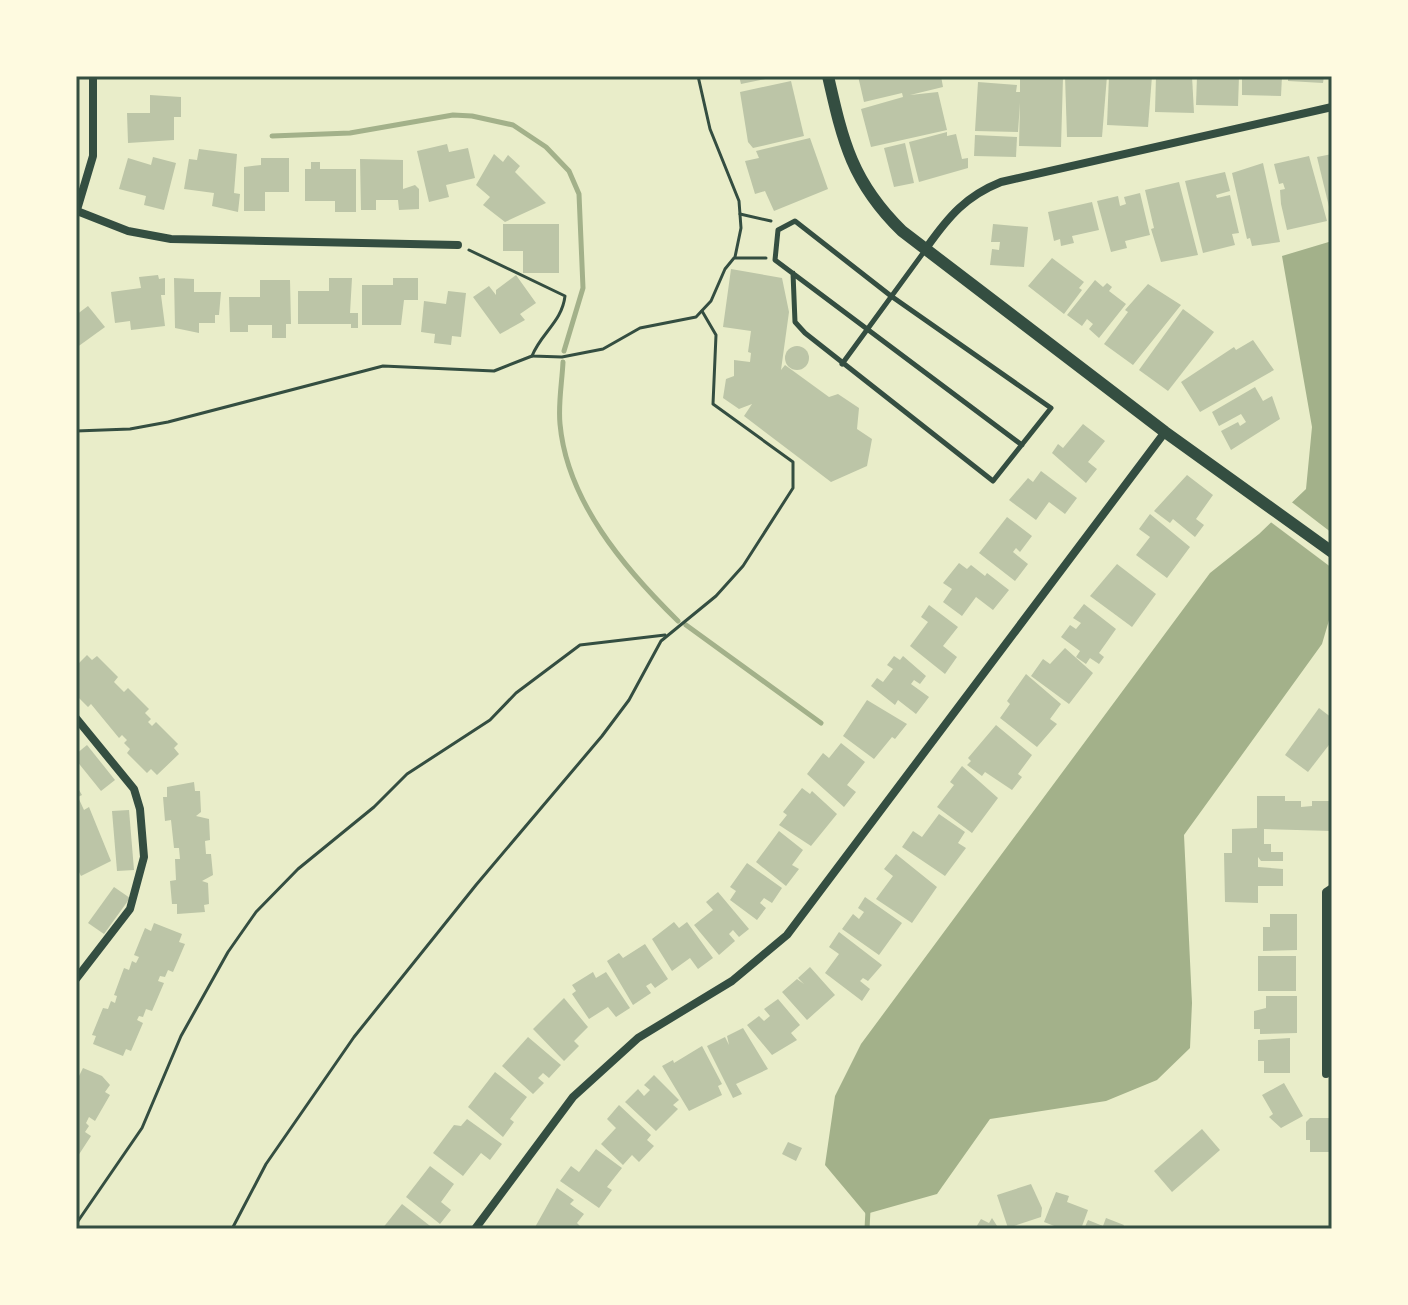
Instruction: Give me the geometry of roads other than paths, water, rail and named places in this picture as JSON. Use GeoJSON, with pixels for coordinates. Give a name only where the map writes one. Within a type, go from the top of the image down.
{"type":"FeatureCollection","features":[{"type":"Feature","properties":{"kind":"street"},"geometry":{"type":"LineString","coordinates":[[93,76],[93,156],[76,212],[128,231],[171,239],[458,245]]}},
{"type":"Feature","properties":{"kind":"street"},"geometry":{"type":"LineString","coordinates":[[828,76],[845,152],[859,181],[878,207],[902,231],[927,247],[1165,432],[1332,552]]}},
{"type":"Feature","properties":{"kind":"street"},"geometry":{"type":"LineString","coordinates":[[927,247],[951,213],[975,192],[1001,182],[1332,107]]}},
{"type":"Feature","properties":{"kind":"street"},"geometry":{"type":"LineString","coordinates":[[475,1229],[573,1097],[638,1038],[732,981],[787,935],[1165,432]]}},
{"type":"Feature","properties":{"kind":"street"},"geometry":{"type":"LineString","coordinates":[[76,718],[134,789],[140,809],[144,857],[130,909],[76,979]]}},
{"type":"Feature","properties":{"kind":"street"},"geometry":{"type":"LineString","coordinates":[[1326,1074],[1329,890]]}},
{"type":"Feature","properties":{"kind":"lane"},"geometry":{"type":"LineString","coordinates":[[793,273],[795,322],[842,364],[993,481],[1022,445],[1051,408],[891,296],[795,221],[778,230],[775,260],[793,273],[866,331],[1022,445]]}},
{"type":"Feature","properties":{"kind":"lane"},"geometry":{"type":"LineString","coordinates":[[842,364],[927,247]]}},
{"type":"Feature","properties":{"kind":"waterway"},"geometry":{"type":"LineString","coordinates":[[272,136],[350,133],[453,115],[513,125],[546,147],[569,171],[579,194],[583,288],[564,351]]}},
{"type":"Feature","properties":{"kind":"waterway"},"geometry":{"type":"LineString","coordinates":[[563,362],[560,424],[574,480],[601,532],[638,579],[678,621]]}},
{"type":"Feature","properties":{"kind":"waterway"},"geometry":{"type":"LineString","coordinates":[[686,625],[821,723]]}},
{"type":"Feature","properties":{"kind":"waterway"},"geometry":{"type":"LineString","coordinates":[[867,1229],[868,1210]]}}]}
